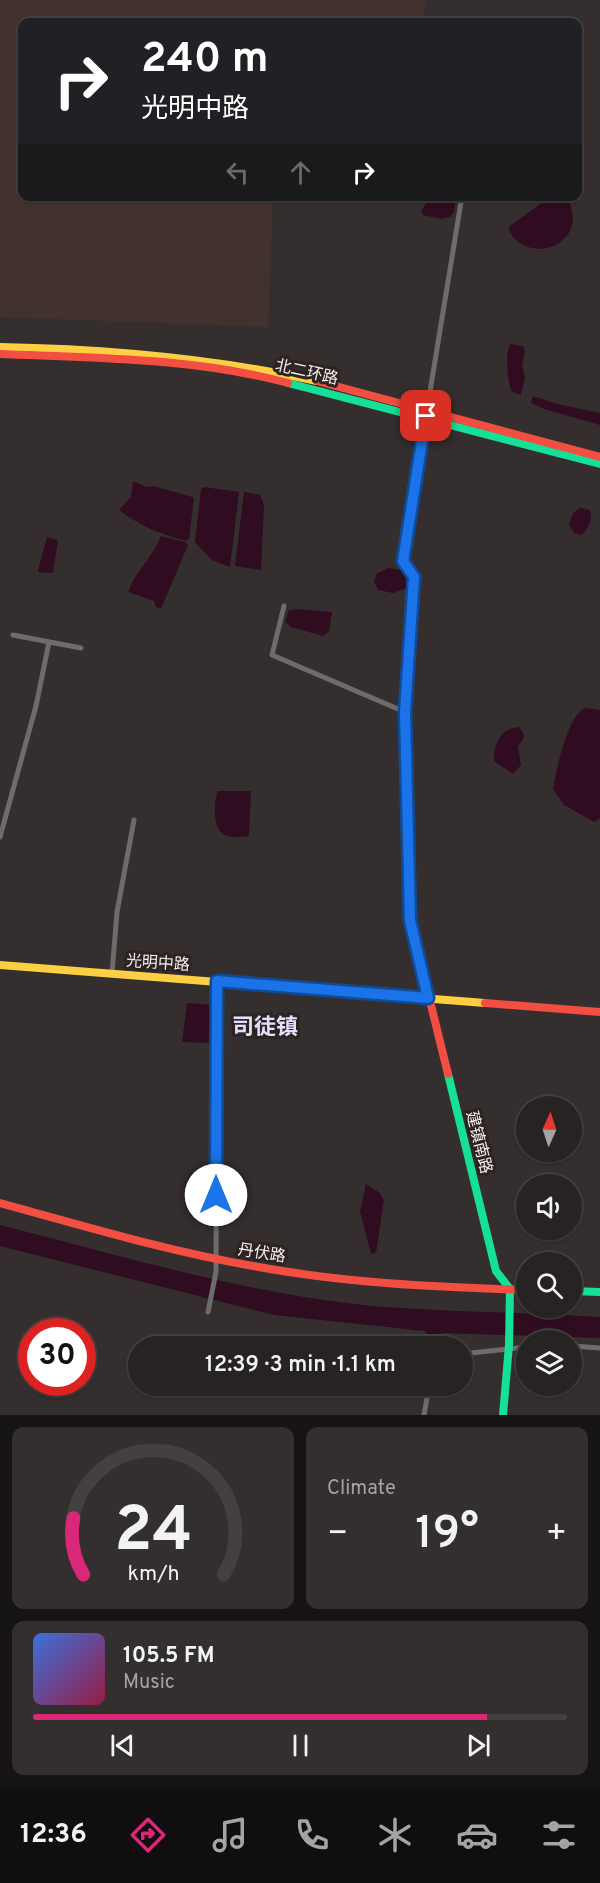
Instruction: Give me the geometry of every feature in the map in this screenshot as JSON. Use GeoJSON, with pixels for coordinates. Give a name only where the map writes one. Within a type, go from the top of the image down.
{"type":"FeatureCollection","features":[{"type":"Feature","properties":{"kind":"main road","name":"北二环路"},"geometry":{"type":"LineString","coordinates":[[0,347],[90,349],[215,361],[314,380],[600,464]]}},
{"type":"Feature","properties":{"kind":"main road","name":"北二环路"},"geometry":{"type":"LineString","coordinates":[[0,354],[114,358],[215,369],[314,387],[600,456]]}},
{"type":"Feature","properties":{"kind":"main road","name":"建镇南路"},"geometry":{"type":"LineString","coordinates":[[426,413],[403,554],[403,561],[414,577],[405,712],[410,920],[496,1271],[510,1289]]}},
{"type":"Feature","properties":{"kind":"main road","name":"光明中路"},"geometry":{"type":"LineString","coordinates":[[0,965],[600,1012]]}},
{"type":"Feature","properties":{"kind":"main road","name":"丹伏路"},"geometry":{"type":"LineString","coordinates":[[0,1203],[215,1260],[426,1287],[516,1289]]}},
{"type":"Feature","properties":{"kind":"main road"},"geometry":{"type":"LineString","coordinates":[[503,1415],[509,1346],[510,1289]]}},
{"type":"Feature","properties":{"kind":"main road"},"geometry":{"type":"LineString","coordinates":[[582,1292],[600,1292]]}},
{"type":"Feature","properties":{"kind":"street"},"geometry":{"type":"LineString","coordinates":[[426,413],[461,201]]}},
{"type":"Feature","properties":{"kind":"street"},"geometry":{"type":"LineString","coordinates":[[284,606],[273,655],[405,712]]}},
{"type":"Feature","properties":{"kind":"street"},"geometry":{"type":"LineString","coordinates":[[13,635],[81,648]]}},
{"type":"Feature","properties":{"kind":"street"},"geometry":{"type":"LineString","coordinates":[[0,837],[36,706],[49,642]]}},
{"type":"Feature","properties":{"kind":"street"},"geometry":{"type":"LineString","coordinates":[[112,973],[117,912],[134,820]]}},
{"type":"Feature","properties":{"kind":"street"},"geometry":{"type":"LineString","coordinates":[[208,1309],[214,1282],[215,1260],[217,981]]}},
{"type":"Feature","properties":{"kind":"street"},"geometry":{"type":"LineString","coordinates":[[473,1352],[516,1346]]}},
{"type":"Feature","properties":{"kind":"street"},"geometry":{"type":"LineString","coordinates":[[582,1347],[600,1348]]}},
{"type":"Feature","properties":{"kind":"street"},"geometry":{"type":"LineString","coordinates":[[424,1415],[427,1396]]}},
{"type":"Feature","properties":{"kind":"shaded area"},"geometry":{"type":"Polygon","coordinates":[[[0,0],[425,0],[424,18],[18,18],[18,201],[273,201],[268,327],[0,317],[0,0]]]}},
{"type":"Feature","properties":{"kind":"shaded area"},"geometry":{"type":"Polygon","coordinates":[[[429,201],[455,201],[454,212],[450,217],[441,219],[423,215],[421,210],[429,201]]]}},
{"type":"Feature","properties":{"kind":"shaded area"},"geometry":{"type":"Polygon","coordinates":[[[544,201],[568,201],[573,214],[571,228],[565,238],[555,246],[543,249],[530,248],[518,242],[509,231],[510,226],[544,201]]]}},
{"type":"Feature","properties":{"kind":"shaded area"},"geometry":{"type":"Polygon","coordinates":[[[510,344],[523,346],[525,351],[522,366],[525,377],[521,395],[512,392],[509,381],[507,361],[510,344]]]}},
{"type":"Feature","properties":{"kind":"shaded area"},"geometry":{"type":"Polygon","coordinates":[[[533,396],[557,404],[600,413],[600,425],[544,409],[531,403],[533,396]]]}},
{"type":"Feature","properties":{"kind":"shaded area"},"geometry":{"type":"Polygon","coordinates":[[[133,481],[146,487],[154,486],[194,499],[189,538],[186,541],[151,529],[119,510],[131,497],[133,481]]]}},
{"type":"Feature","properties":{"kind":"shaded area"},"geometry":{"type":"Polygon","coordinates":[[[204,487],[239,492],[230,567],[212,560],[195,542],[201,489],[204,487]]]}},
{"type":"Feature","properties":{"kind":"shaded area"},"geometry":{"type":"Polygon","coordinates":[[[244,492],[260,495],[264,505],[261,570],[235,566],[244,492]]]}},
{"type":"Feature","properties":{"kind":"shaded area"},"geometry":{"type":"Polygon","coordinates":[[[580,508],[590,510],[591,513],[589,524],[582,535],[574,533],[569,525],[573,513],[580,508]]]}},
{"type":"Feature","properties":{"kind":"shaded area"},"geometry":{"type":"Polygon","coordinates":[[[161,536],[185,542],[188,545],[161,609],[156,607],[154,601],[128,592],[161,536]]]}},
{"type":"Feature","properties":{"kind":"shaded area"},"geometry":{"type":"Polygon","coordinates":[[[47,537],[58,540],[53,573],[38,572],[47,537]]]}},
{"type":"Feature","properties":{"kind":"shaded area"},"geometry":{"type":"Polygon","coordinates":[[[389,568],[402,570],[408,578],[407,588],[393,593],[378,590],[374,582],[377,573],[389,568]]]}},
{"type":"Feature","properties":{"kind":"shaded area"},"geometry":{"type":"Polygon","coordinates":[[[289,610],[332,612],[329,632],[323,636],[291,627],[285,622],[289,610]]]}},
{"type":"Feature","properties":{"kind":"shaded area"},"geometry":{"type":"Polygon","coordinates":[[[585,708],[600,710],[600,818],[594,822],[564,805],[553,789],[568,732],[579,712],[585,708]]]}},
{"type":"Feature","properties":{"kind":"shaded area"},"geometry":{"type":"Polygon","coordinates":[[[519,727],[523,735],[518,746],[521,765],[513,774],[494,761],[494,755],[499,738],[507,730],[519,727]]]}},
{"type":"Feature","properties":{"kind":"shaded area"},"geometry":{"type":"Polygon","coordinates":[[[218,791],[251,791],[249,836],[227,836],[219,830],[215,818],[218,791]]]}},
{"type":"Feature","properties":{"kind":"shaded area"},"geometry":{"type":"Polygon","coordinates":[[[187,1003],[213,1005],[212,1043],[182,1042],[187,1003]]]}},
{"type":"Feature","properties":{"kind":"shaded area"},"geometry":{"type":"Polygon","coordinates":[[[366,1184],[380,1193],[384,1200],[376,1253],[371,1254],[360,1211],[366,1184]]]}},
{"type":"Feature","properties":{"kind":"shaded area"},"geometry":{"type":"Polygon","coordinates":[[[0,1225],[221,1281],[310,1298],[416,1309],[516,1313],[516,1318],[600,1317],[600,1338],[582,1337],[582,1330],[516,1330],[516,1335],[443,1333],[441,1336],[428,1336],[425,1331],[274,1315],[0,1246],[0,1225]]]}},
{"type":"Feature","properties":{"kind":"traffic: fast"},"geometry":{"type":"LineString","coordinates":[[288,383],[600,464]]}},
{"type":"Feature","properties":{"kind":"traffic: fast"},"geometry":{"type":"LineString","coordinates":[[448,1074],[496,1271],[510,1289],[509,1345],[503,1415]]}},
{"type":"Feature","properties":{"kind":"traffic: fast"},"geometry":{"type":"LineString","coordinates":[[582,1291],[600,1292]]}},
{"type":"Feature","properties":{"kind":"traffic: slow"},"geometry":{"type":"LineString","coordinates":[[0,347],[159,356],[238,366],[317,381]]}},
{"type":"Feature","properties":{"kind":"traffic: slow"},"geometry":{"type":"LineString","coordinates":[[408,670],[414,577],[403,561],[426,416]]}},
{"type":"Feature","properties":{"kind":"traffic: slow"},"geometry":{"type":"LineString","coordinates":[[0,965],[485,1003]]}},
{"type":"Feature","properties":{"kind":"traffic: jam"},"geometry":{"type":"LineString","coordinates":[[0,354],[109,358],[181,364],[217,368],[288,383]]}},
{"type":"Feature","properties":{"kind":"traffic: jam"},"geometry":{"type":"LineString","coordinates":[[317,381],[600,457]]}},
{"type":"Feature","properties":{"kind":"traffic: jam"},"geometry":{"type":"LineString","coordinates":[[408,670],[405,712],[410,920],[448,1074]]}},
{"type":"Feature","properties":{"kind":"traffic: jam"},"geometry":{"type":"LineString","coordinates":[[485,1003],[600,1012]]}},
{"type":"Feature","properties":{"kind":"traffic: jam"},"geometry":{"type":"LineString","coordinates":[[0,1203],[157,1246],[287,1272],[389,1283],[516,1290]]}},
{"type":"Feature","properties":{"kind":"district","name":"司徒镇"},"geometry":{"type":"Point","coordinates":[265,1026]}},
{"type":"Feature","properties":{"kind":"route"},"geometry":{"type":"LineString","coordinates":[[216,1195],[217,981],[428,998],[410,920],[405,712],[414,577],[403,561],[426,416]]}}]}
